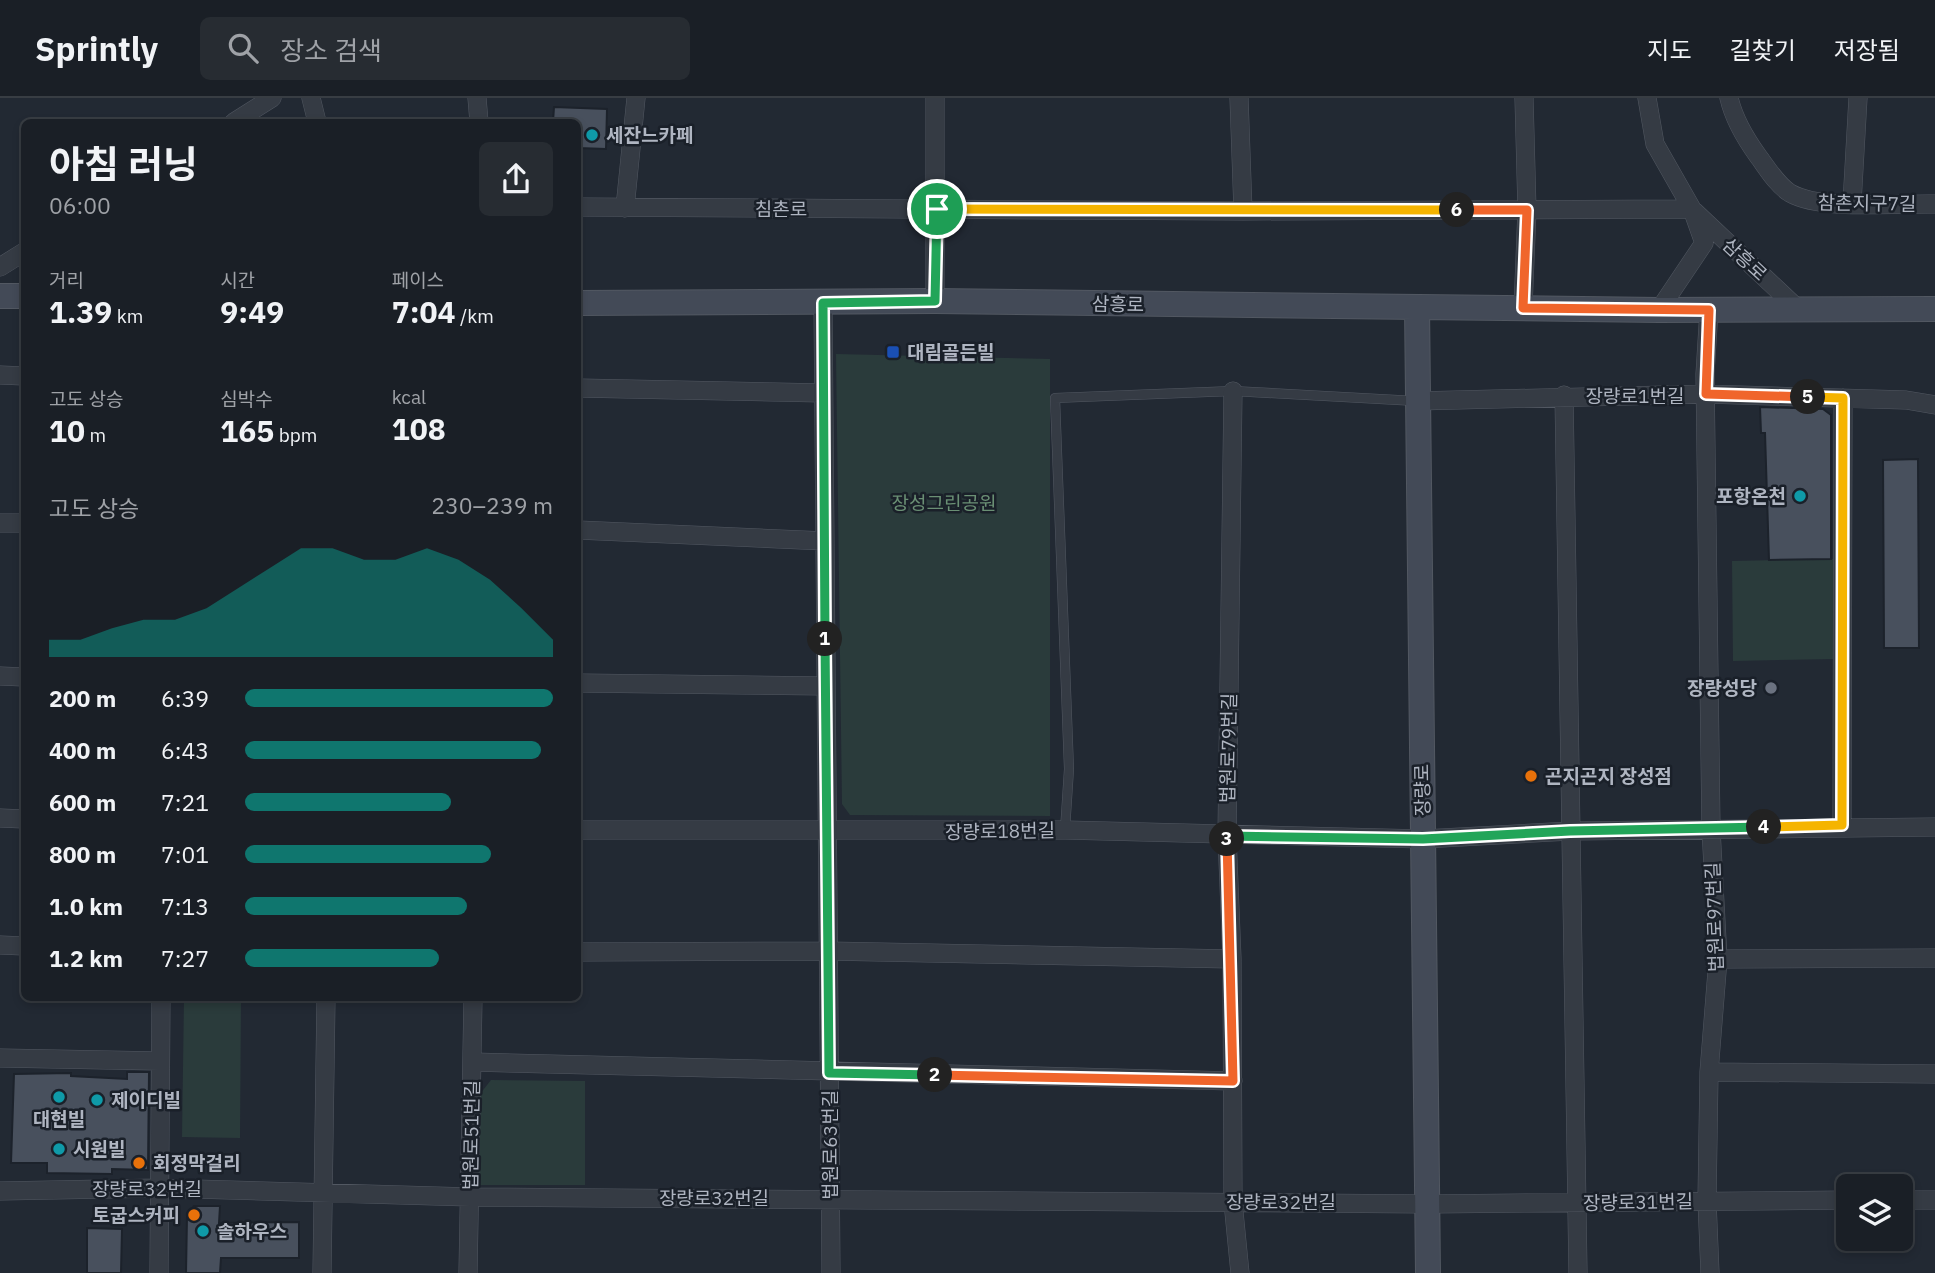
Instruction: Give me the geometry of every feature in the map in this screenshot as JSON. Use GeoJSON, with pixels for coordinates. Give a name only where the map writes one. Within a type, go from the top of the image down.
{"type":"FeatureCollection","features":[{"type":"Feature","properties":{"kind":"main road"},"geometry":{"type":"LineString","coordinates":[[0,296],[21,296]]}},
{"type":"Feature","properties":{"kind":"main road","name":"삼흥로"},"geometry":{"type":"LineString","coordinates":[[581,303],[935,301],[1659,310],[1935,309]]}},
{"type":"Feature","properties":{"kind":"main road","name":"장량로"},"geometry":{"type":"LineString","coordinates":[[1417,307],[1428,1273]]}},
{"type":"Feature","properties":{"kind":"street"},"geometry":{"type":"LineString","coordinates":[[239,119],[272,98]]}},
{"type":"Feature","properties":{"kind":"street"},"geometry":{"type":"LineString","coordinates":[[311,98],[316,119]]}},
{"type":"Feature","properties":{"kind":"street"},"geometry":{"type":"LineString","coordinates":[[477,98],[479,119]]}},
{"type":"Feature","properties":{"kind":"street"},"geometry":{"type":"LineString","coordinates":[[625,208],[636,98]]}},
{"type":"Feature","properties":{"kind":"street"},"geometry":{"type":"LineString","coordinates":[[935,98],[935,301]]}},
{"type":"Feature","properties":{"kind":"street"},"geometry":{"type":"LineString","coordinates":[[1239,98],[1243,211]]}},
{"type":"Feature","properties":{"kind":"street"},"geometry":{"type":"LineString","coordinates":[[1523,308],[1527,210],[1524,98]]}},
{"type":"Feature","properties":{"kind":"street","name":"삼흥로"},"geometry":{"type":"LineString","coordinates":[[1647,98],[1655,144],[1692,209],[1704,243],[1659,310]]}},
{"type":"Feature","properties":{"kind":"street","name":"참촌지구7길"},"geometry":{"type":"LineString","coordinates":[[1729,98],[1734,117],[1753,148],[1787,191],[1807,201],[1935,204]]}},
{"type":"Feature","properties":{"kind":"street"},"geometry":{"type":"LineString","coordinates":[[1852,203],[1858,98]]}},
{"type":"Feature","properties":{"kind":"street","name":"침촌로"},"geometry":{"type":"LineString","coordinates":[[581,207],[1243,211],[1692,209]]}},
{"type":"Feature","properties":{"kind":"street","name":"삼흥로"},"geometry":{"type":"LineString","coordinates":[[1692,209],[1798,309]]}},
{"type":"Feature","properties":{"kind":"street"},"geometry":{"type":"LineString","coordinates":[[0,267],[21,254]]}},
{"type":"Feature","properties":{"kind":"street","name":"법원로63번길"},"geometry":{"type":"LineString","coordinates":[[823,303],[831,1273]]}},
{"type":"Feature","properties":{"kind":"street","name":"법원로97번길"},"geometry":{"type":"LineString","coordinates":[[1709,310],[1706,394],[1711,828],[1718,959],[1709,1072],[1707,1201],[1710,1273]]}},
{"type":"Feature","properties":{"kind":"street"},"geometry":{"type":"LineString","coordinates":[[0,375],[21,376]]}},
{"type":"Feature","properties":{"kind":"street"},"geometry":{"type":"LineString","coordinates":[[581,388],[823,393]]}},
{"type":"Feature","properties":{"kind":"street","name":"법원로79번길"},"geometry":{"type":"LineString","coordinates":[[1233,391],[1227,836],[1232,959],[1233,1202],[1240,1273]]}},
{"type":"Feature","properties":{"kind":"street","name":"장량로1번길"},"geometry":{"type":"LineString","coordinates":[[1418,401],[1706,394],[1906,400],[1935,405]]}},
{"type":"Feature","properties":{"kind":"street"},"geometry":{"type":"LineString","coordinates":[[1564,396],[1578,1273]]}},
{"type":"Feature","properties":{"kind":"street"},"geometry":{"type":"LineString","coordinates":[[1842,825],[1843,398]]}},
{"type":"Feature","properties":{"kind":"street"},"geometry":{"type":"LineString","coordinates":[[0,523],[21,523]]}},
{"type":"Feature","properties":{"kind":"street"},"geometry":{"type":"LineString","coordinates":[[581,530],[825,541]]}},
{"type":"Feature","properties":{"kind":"street"},"geometry":{"type":"LineString","coordinates":[[0,676],[21,677]]}},
{"type":"Feature","properties":{"kind":"street"},"geometry":{"type":"LineString","coordinates":[[581,683],[826,686]]}},
{"type":"Feature","properties":{"kind":"street"},"geometry":{"type":"LineString","coordinates":[[0,818],[21,819]]}},
{"type":"Feature","properties":{"kind":"street","name":"장량로18번길"},"geometry":{"type":"LineString","coordinates":[[581,830],[1065,830],[1423,839],[1570,831],[1842,825],[1935,827]]}},
{"type":"Feature","properties":{"kind":"street"},"geometry":{"type":"LineString","coordinates":[[0,945],[21,946]]}},
{"type":"Feature","properties":{"kind":"street"},"geometry":{"type":"LineString","coordinates":[[581,952],[828,951],[1232,959]]}},
{"type":"Feature","properties":{"kind":"street"},"geometry":{"type":"LineString","coordinates":[[1718,959],[1935,958]]}},
{"type":"Feature","properties":{"kind":"street"},"geometry":{"type":"LineString","coordinates":[[159,1273],[161,1001]]}},
{"type":"Feature","properties":{"kind":"street"},"geometry":{"type":"LineString","coordinates":[[322,1273],[326,1001]]}},
{"type":"Feature","properties":{"kind":"street","name":"법원로51번길"},"geometry":{"type":"LineString","coordinates":[[468,1273],[473,1001]]}},
{"type":"Feature","properties":{"kind":"street"},"geometry":{"type":"LineString","coordinates":[[0,1058],[160,1061]]}},
{"type":"Feature","properties":{"kind":"street"},"geometry":{"type":"LineString","coordinates":[[472,1062],[1233,1081]]}},
{"type":"Feature","properties":{"kind":"street"},"geometry":{"type":"LineString","coordinates":[[1709,1072],[1935,1074]]}},
{"type":"Feature","properties":{"kind":"street","name":"장량로32번길"},"geometry":{"type":"LineString","coordinates":[[0,1191],[159,1188],[470,1197],[1427,1204]]}},
{"type":"Feature","properties":{"kind":"street","name":"장량로31번길"},"geometry":{"type":"LineString","coordinates":[[1427,1204],[1836,1200]]}},
{"type":"Feature","properties":{"kind":"street"},"geometry":{"type":"LineString","coordinates":[[1913,1200],[1935,1200]]}},
{"type":"Feature","properties":{"kind":"lane"},"geometry":{"type":"LineString","coordinates":[[1065,830],[1069,769],[1055,398],[1233,391],[1418,401]]}},
{"type":"Feature","properties":{"kind":"green space","name":"장성그린공원"},"geometry":{"type":"Polygon","coordinates":[[[836,354],[1050,359],[1050,816],[850,815],[842,804],[836,354]]]}},
{"type":"Feature","properties":{"kind":"green space"},"geometry":{"type":"Polygon","coordinates":[[[1834,559],[1835,659],[1733,661],[1732,561],[1834,559]]]}},
{"type":"Feature","properties":{"kind":"green space"},"geometry":{"type":"Polygon","coordinates":[[[184,1001],[241,1001],[240,1138],[182,1137],[184,1001]]]}},
{"type":"Feature","properties":{"kind":"green space"},"geometry":{"type":"Polygon","coordinates":[[[491,1080],[585,1081],[585,1185],[480,1185],[477,1178],[480,1094],[491,1080]]]}},
{"type":"Feature","properties":{"kind":"building","name":"세잔느카페"},"geometry":{"type":"Polygon","coordinates":[[[554,107],[607,109],[606,149],[581,148],[581,119],[553,119],[554,107]]]}},
{"type":"Feature","properties":{"kind":"building","name":"포항온천"},"geometry":{"type":"Polygon","coordinates":[[[1760,407],[1823,409],[1831,415],[1831,559],[1769,560],[1765,433],[1761,433],[1760,407]]]}},
{"type":"Feature","properties":{"kind":"building"},"geometry":{"type":"Polygon","coordinates":[[[1918,459],[1919,648],[1884,648],[1883,460],[1918,459]]]}},
{"type":"Feature","properties":{"kind":"building"},"geometry":{"type":"Polygon","coordinates":[[[127,1072],[149,1072],[148,1170],[112,1169],[112,1174],[47,1173],[47,1163],[11,1163],[14,1074],[71,1073],[71,1076],[127,1079],[127,1072]]]}},
{"type":"Feature","properties":{"kind":"building"},"geometry":{"type":"Polygon","coordinates":[[[194,1206],[220,1206],[219,1223],[299,1222],[299,1258],[221,1258],[220,1273],[186,1273],[187,1216],[194,1206]]]}},
{"type":"Feature","properties":{"kind":"building"},"geometry":{"type":"Polygon","coordinates":[[[87,1228],[122,1229],[121,1273],[87,1273],[87,1228]]]}},
{"type":"Feature","properties":{"kind":"place","name":"세잔느카페"},"geometry":{"type":"Point","coordinates":[592,135]}},
{"type":"Feature","properties":{"kind":"place","name":"대림골든빌"},"geometry":{"type":"Point","coordinates":[893,352]}},
{"type":"Feature","properties":{"kind":"place","name":"포항온천"},"geometry":{"type":"Point","coordinates":[1800,496]}},
{"type":"Feature","properties":{"kind":"place","name":"장량성당"},"geometry":{"type":"Point","coordinates":[1771,688]}},
{"type":"Feature","properties":{"kind":"place","name":"곤지곤지 장성점"},"geometry":{"type":"Point","coordinates":[1531,776]}},
{"type":"Feature","properties":{"kind":"place","name":"대현빌"},"geometry":{"type":"Point","coordinates":[59,1097]}},
{"type":"Feature","properties":{"kind":"place","name":"제이디빌"},"geometry":{"type":"Point","coordinates":[97,1100]}},
{"type":"Feature","properties":{"kind":"place","name":"시원빌"},"geometry":{"type":"Point","coordinates":[59,1149]}},
{"type":"Feature","properties":{"kind":"place","name":"회정막걸리"},"geometry":{"type":"Point","coordinates":[139,1163]}},
{"type":"Feature","properties":{"kind":"place","name":"토굽스커피"},"geometry":{"type":"Point","coordinates":[194,1215]}},
{"type":"Feature","properties":{"kind":"place","name":"솔하우스"},"geometry":{"type":"Point","coordinates":[203,1231]}},
{"type":"Feature","properties":{"kind":"route"},"geometry":{"type":"LineString","coordinates":[[937,209],[1527,210],[1523,308],[1709,310],[1706,394],[1843,398],[1840,488],[1842,825],[1570,831],[1423,839],[1227,836],[1233,1081],[829,1073],[823,303],[935,301],[937,209]]}}]}
